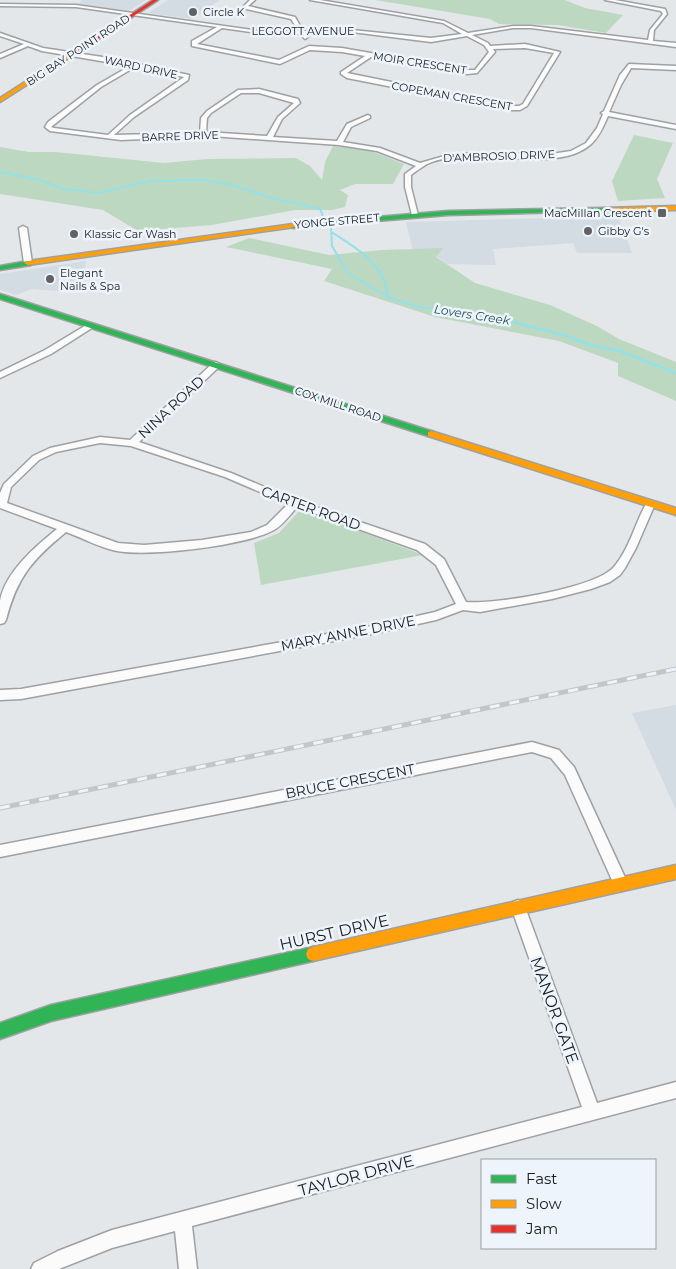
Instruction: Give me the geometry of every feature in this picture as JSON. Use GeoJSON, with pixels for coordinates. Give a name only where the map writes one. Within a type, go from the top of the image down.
{"type":"FeatureCollection","features":[{"type":"Feature","properties":{"kind":"street","name":"BIG BAY POINT ROAD"},"geometry":{"type":"LineString","coordinates":[[0,100],[156,0]]}},
{"type":"Feature","properties":{"kind":"street"},"geometry":{"type":"LineString","coordinates":[[221,27],[194,42],[194,44],[280,62],[309,48],[306,38],[293,18],[244,7],[253,0]]}},
{"type":"Feature","properties":{"kind":"street"},"geometry":{"type":"LineString","coordinates":[[312,0],[444,22],[469,34],[490,48]]}},
{"type":"Feature","properties":{"kind":"street"},"geometry":{"type":"LineString","coordinates":[[607,0],[663,10],[665,14],[652,30],[650,43]]}},
{"type":"Feature","properties":{"kind":"street","name":"LEGGOTT AVENUE"},"geometry":{"type":"LineString","coordinates":[[0,5],[22,7],[54,2],[266,33],[352,31],[431,40],[513,27],[531,27],[676,45]]}},
{"type":"Feature","properties":{"kind":"street","name":"WARD DRIVE"},"geometry":{"type":"LineString","coordinates":[[0,34],[26,45],[186,76],[186,79],[132,116],[110,136]]}},
{"type":"Feature","properties":{"kind":"street"},"geometry":{"type":"LineString","coordinates":[[0,56],[26,45]]}},
{"type":"Feature","properties":{"kind":"street","name":"COPEMAN CRESCENT"},"geometry":{"type":"LineString","coordinates":[[370,55],[343,73],[347,76],[510,108],[520,108],[525,105],[557,52],[525,46],[490,48]]}},
{"type":"Feature","properties":{"kind":"street","name":"MOIR CRESCENT"},"geometry":{"type":"LineString","coordinates":[[309,48],[342,50],[466,72],[478,71],[490,57],[490,48]]}},
{"type":"Feature","properties":{"kind":"street","name":"BARRE DRIVE"},"geometry":{"type":"LineString","coordinates":[[135,65],[99,86],[50,123],[48,127],[52,130],[110,136],[153,138],[203,134],[339,143],[378,150],[417,164]]}},
{"type":"Feature","properties":{"kind":"street","name":"D'AMBROSIO DRIVE"},"geometry":{"type":"LineString","coordinates":[[417,164],[443,157],[557,155],[579,150],[589,143],[622,75],[629,66],[676,68]]}},
{"type":"Feature","properties":{"kind":"street"},"geometry":{"type":"LineString","coordinates":[[203,134],[204,118],[209,112],[240,91],[250,90],[296,100],[297,103],[280,118],[269,138]]}},
{"type":"Feature","properties":{"kind":"street"},"geometry":{"type":"LineString","coordinates":[[604,113],[676,127]]}},
{"type":"Feature","properties":{"kind":"street"},"geometry":{"type":"LineString","coordinates":[[339,143],[345,127],[352,122],[368,117]]}},
{"type":"Feature","properties":{"kind":"street"},"geometry":{"type":"LineString","coordinates":[[415,215],[408,187],[408,174],[417,164]]}},
{"type":"Feature","properties":{"kind":"street","name":"YONGE STREET"},"geometry":{"type":"LineString","coordinates":[[0,268],[209,234],[319,222],[415,215],[676,208]]}},
{"type":"Feature","properties":{"kind":"street"},"geometry":{"type":"LineString","coordinates":[[23,228],[28,264]]}},
{"type":"Feature","properties":{"kind":"street","name":"COX MILL ROAD"},"geometry":{"type":"LineString","coordinates":[[0,296],[676,512]]}},
{"type":"Feature","properties":{"kind":"street"},"geometry":{"type":"LineString","coordinates":[[0,375],[48,352],[91,326]]}},
{"type":"Feature","properties":{"kind":"street","name":"NINA ROAD"},"geometry":{"type":"LineString","coordinates":[[0,504],[7,486],[36,458],[53,450],[100,440],[132,443],[216,365]]}},
{"type":"Feature","properties":{"kind":"street","name":"CARTER ROAD"},"geometry":{"type":"LineString","coordinates":[[132,443],[228,475],[295,504],[421,547],[440,562],[463,606]]}},
{"type":"Feature","properties":{"kind":"street"},"geometry":{"type":"LineString","coordinates":[[0,504],[117,547],[144,549],[202,544],[254,535],[271,528],[295,504]]}},
{"type":"Feature","properties":{"kind":"street","name":"MARY ANNE DRIVE"},"geometry":{"type":"LineString","coordinates":[[0,695],[21,694],[377,629],[436,616],[463,606],[480,608],[589,587],[615,574],[626,558],[650,504]]}},
{"type":"Feature","properties":{"kind":"street"},"geometry":{"type":"LineString","coordinates":[[0,620],[5,596],[15,576],[47,543],[65,528]]}},
{"type":"Feature","properties":{"kind":"street","name":"BRUCE CRESCENT"},"geometry":{"type":"LineString","coordinates":[[0,851],[532,747],[555,754],[570,771],[620,884]]}},
{"type":"Feature","properties":{"kind":"street","name":"HURST DRIVE"},"geometry":{"type":"LineString","coordinates":[[0,1031],[51,1014],[676,872]]}},
{"type":"Feature","properties":{"kind":"street","name":"MANOR GATE"},"geometry":{"type":"LineString","coordinates":[[518,907],[592,1112]]}},
{"type":"Feature","properties":{"kind":"street","name":"TAYLOR DRIVE"},"geometry":{"type":"LineString","coordinates":[[40,1269],[93,1245],[676,1090]]}},
{"type":"Feature","properties":{"kind":"street"},"geometry":{"type":"LineString","coordinates":[[183,1221],[188,1269]]}},
{"type":"Feature","properties":{"kind":"shaded area"},"geometry":{"type":"Polygon","coordinates":[[[82,0],[146,0],[129,11],[79,4],[82,0]]]}},
{"type":"Feature","properties":{"kind":"shaded area"},"geometry":{"type":"Polygon","coordinates":[[[168,0],[220,0],[193,19],[148,13],[168,0]]]}},
{"type":"Feature","properties":{"kind":"shaded area"},"geometry":{"type":"Polygon","coordinates":[[[618,216],[632,253],[577,253],[573,243],[493,249],[496,265],[447,264],[436,256],[442,249],[413,250],[406,222],[618,216]]]}},
{"type":"Feature","properties":{"kind":"shaded area"},"geometry":{"type":"Polygon","coordinates":[[[86,261],[82,282],[59,291],[32,289],[16,295],[0,290],[0,274],[86,261]]]}},
{"type":"Feature","properties":{"kind":"shaded area"},"geometry":{"type":"Polygon","coordinates":[[[676,705],[676,810],[632,713],[676,705]]]}},
{"type":"Feature","properties":{"kind":"green space"},"geometry":{"type":"Polygon","coordinates":[[[375,0],[565,0],[585,8],[623,15],[606,33],[558,25],[499,24],[490,19],[375,0]]]}},
{"type":"Feature","properties":{"kind":"green space"},"geometry":{"type":"Polygon","coordinates":[[[634,135],[673,143],[657,179],[665,198],[618,201],[612,181],[634,135]]]}},
{"type":"Feature","properties":{"kind":"green space"},"geometry":{"type":"Polygon","coordinates":[[[333,146],[366,149],[404,164],[393,184],[355,184],[340,190],[348,195],[345,207],[332,210],[295,210],[212,225],[138,231],[103,210],[0,194],[0,147],[29,152],[56,152],[164,163],[207,159],[296,158],[310,166],[322,180],[325,162],[333,146]]]}},
{"type":"Feature","properties":{"kind":"green space"},"geometry":{"type":"Polygon","coordinates":[[[249,238],[329,255],[382,250],[443,248],[436,257],[475,283],[550,305],[597,326],[619,339],[676,362],[676,401],[618,376],[618,363],[559,341],[435,317],[324,281],[332,269],[226,247],[249,238]]]}},
{"type":"Feature","properties":{"kind":"green space"},"geometry":{"type":"Polygon","coordinates":[[[301,509],[423,555],[261,585],[254,543],[279,533],[301,509]]]}},
{"type":"Feature","properties":{"kind":"waterway","name":"Lovers Creek"},"geometry":{"type":"LineString","coordinates":[[0,172],[40,180],[64,189],[98,193],[151,181],[202,180],[229,184],[272,198],[320,209],[323,216]]}},
{"type":"Feature","properties":{"kind":"waterway","name":"Lovers Creek"},"geometry":{"type":"LineString","coordinates":[[331,228],[332,246],[348,273],[388,297]]}},
{"type":"Feature","properties":{"kind":"waterway"},"geometry":{"type":"LineString","coordinates":[[333,233],[352,245],[376,266],[386,285],[388,297]]}},
{"type":"Feature","properties":{"kind":"waterway","name":"Lovers Creek"},"geometry":{"type":"LineString","coordinates":[[388,297],[419,307],[501,319]]}},
{"type":"Feature","properties":{"kind":"waterway","name":"Lovers Creek"},"geometry":{"type":"LineString","coordinates":[[494,317],[567,336],[590,345],[620,351],[676,373]]}},
{"type":"Feature","properties":{"kind":"railway"},"geometry":{"type":"LineString","coordinates":[[0,808],[676,669]]}},
{"type":"Feature","properties":{"kind":"traffic: fast"},"geometry":{"type":"LineString","coordinates":[[293,226],[448,213],[604,210]]}},
{"type":"Feature","properties":{"kind":"traffic: fast"},"geometry":{"type":"LineString","coordinates":[[0,268],[28,263]]}},
{"type":"Feature","properties":{"kind":"traffic: fast"},"geometry":{"type":"LineString","coordinates":[[0,296],[431,434]]}},
{"type":"Feature","properties":{"kind":"traffic: fast"},"geometry":{"type":"LineString","coordinates":[[0,1031],[51,1013],[313,954]]}},
{"type":"Feature","properties":{"kind":"traffic: slow"},"geometry":{"type":"LineString","coordinates":[[0,100],[72,54]]}},
{"type":"Feature","properties":{"kind":"traffic: slow"},"geometry":{"type":"LineString","coordinates":[[604,210],[676,208]]}},
{"type":"Feature","properties":{"kind":"traffic: slow"},"geometry":{"type":"LineString","coordinates":[[28,263],[293,226]]}},
{"type":"Feature","properties":{"kind":"traffic: slow"},"geometry":{"type":"LineString","coordinates":[[431,434],[676,512]]}},
{"type":"Feature","properties":{"kind":"traffic: slow"},"geometry":{"type":"LineString","coordinates":[[313,954],[676,872]]}},
{"type":"Feature","properties":{"kind":"traffic: jam"},"geometry":{"type":"LineString","coordinates":[[72,54],[156,0]]}},
{"type":"Feature","properties":{"kind":"place","name":"Circle K"},"geometry":{"type":"Point","coordinates":[193,12]}},
{"type":"Feature","properties":{"kind":"place","name":"MacMillan Crescent"},"geometry":{"type":"Point","coordinates":[662,213]}},
{"type":"Feature","properties":{"kind":"place","name":"Gibby G's"},"geometry":{"type":"Point","coordinates":[588,231]}},
{"type":"Feature","properties":{"kind":"place","name":"Klassic Car Wash"},"geometry":{"type":"Point","coordinates":[74,234]}},
{"type":"Feature","properties":{"kind":"place","name":"Elegant Nails & Spa"},"geometry":{"type":"Point","coordinates":[50,279]}}]}
